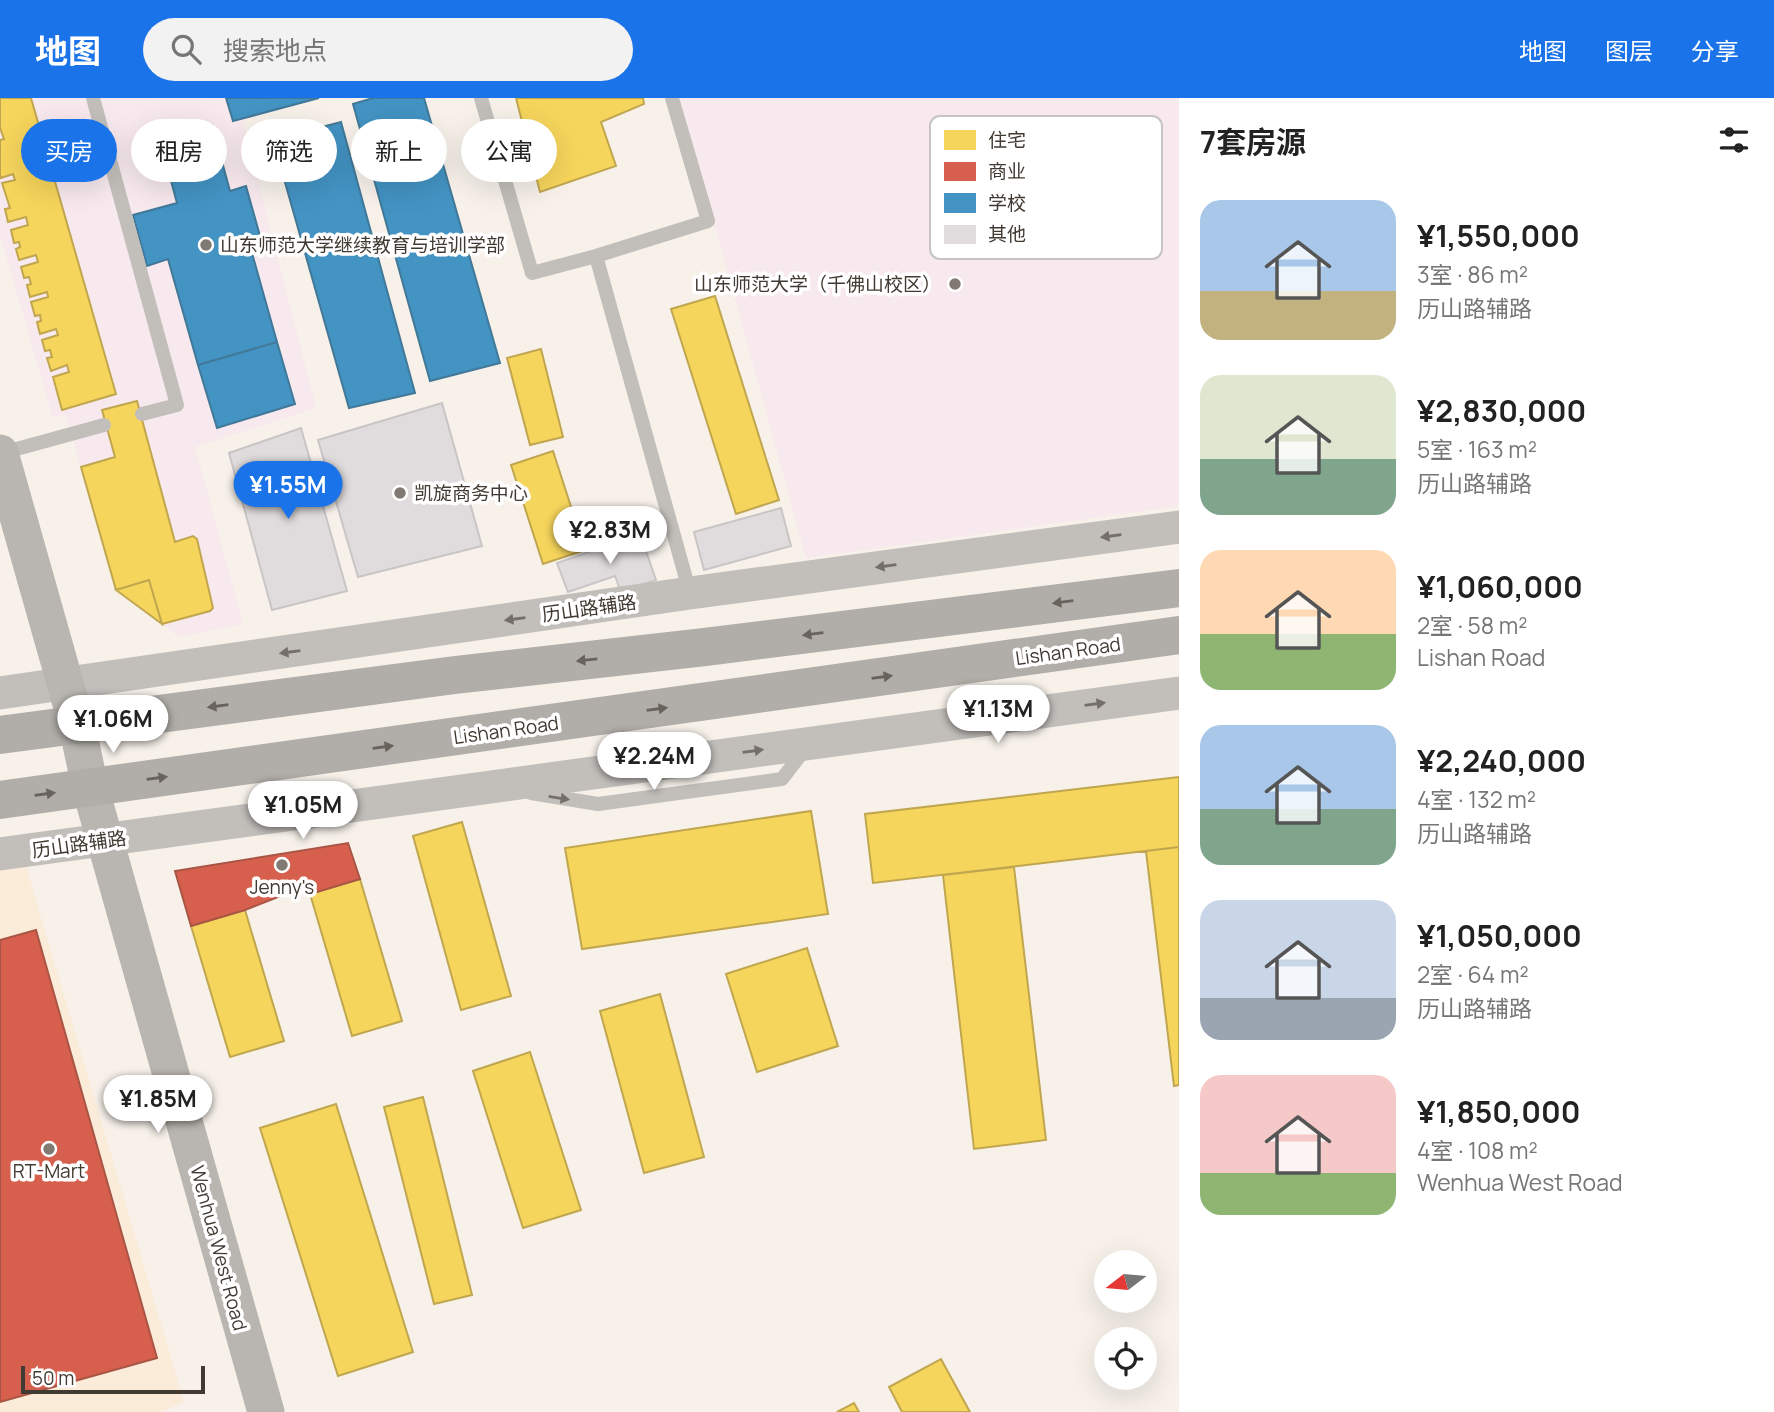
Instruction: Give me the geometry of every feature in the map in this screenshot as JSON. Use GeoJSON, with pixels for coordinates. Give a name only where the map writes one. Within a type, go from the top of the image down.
{"type":"FeatureCollection","features":[{"type":"Feature","properties":{"kind":"main road","name":"Wenhua West Road"},"geometry":{"type":"LineString","coordinates":[[0,453],[77,725],[90,787],[266,1412]]}},
{"type":"Feature","properties":{"kind":"main road"},"geometry":{"type":"LineString","coordinates":[[0,736],[456,674],[705,647],[1179,588]]}},
{"type":"Feature","properties":{"kind":"main road","name":"Lishan Road"},"geometry":{"type":"LineString","coordinates":[[0,800],[1179,635]]}},
{"type":"Feature","properties":{"kind":"street","name":"历山路辅路"},"geometry":{"type":"LineString","coordinates":[[0,693],[690,593],[1179,527]]}},
{"type":"Feature","properties":{"kind":"street","name":"历山路辅路"},"geometry":{"type":"LineString","coordinates":[[0,854],[1179,693]]}},
{"type":"Feature","properties":{"kind":"lane"},"geometry":{"type":"LineString","coordinates":[[93,98],[177,405],[142,415]]}},
{"type":"Feature","properties":{"kind":"lane"},"geometry":{"type":"LineString","coordinates":[[481,98],[531,273],[708,221],[672,98]]}},
{"type":"Feature","properties":{"kind":"lane"},"geometry":{"type":"LineString","coordinates":[[596,256],[690,593]]}},
{"type":"Feature","properties":{"kind":"lane"},"geometry":{"type":"LineString","coordinates":[[0,453],[104,425]]}},
{"type":"Feature","properties":{"kind":"shaded area"},"geometry":{"type":"Polygon","coordinates":[[[0,98],[319,98],[241,119],[241,182],[259,182],[316,408],[195,447],[243,624],[179,637],[116,590],[66,415],[53,418],[0,235],[0,98]]]}},
{"type":"Feature","properties":{"kind":"shaded area","name":"山东师范大学（千佛山校区）"},"geometry":{"type":"Polygon","coordinates":[[[680,98],[1179,98],[1179,506],[806,558],[680,98]]]}},
{"type":"Feature","properties":{"kind":"shaded area","name":"RT-Mart"},"geometry":{"type":"Polygon","coordinates":[[[25,863],[184,1402],[160,1412],[0,1412],[0,867],[25,863]]]}},
{"type":"Feature","properties":{"kind":"building: 住宅"},"geometry":{"type":"Polygon","coordinates":[[[0,98],[31,98],[37,119],[21,119],[21,182],[55,182],[116,394],[62,410],[53,377],[69,372],[67,365],[51,371],[47,358],[52,357],[50,350],[45,351],[42,340],[58,335],[56,329],[40,334],[37,322],[41,321],[40,315],[35,316],[31,302],[48,297],[47,292],[30,297],[27,285],[31,284],[29,277],[24,278],[21,267],[38,262],[36,255],[19,260],[16,249],[20,247],[19,242],[14,243],[11,230],[28,225],[26,217],[8,222],[5,209],[10,208],[2,183],[15,180],[13,174],[1,178],[0,175],[0,140],[4,139],[0,128],[0,98]]]}},
{"type":"Feature","properties":{"kind":"building: 住宅"},"geometry":{"type":"Polygon","coordinates":[[[516,98],[643,98],[644,104],[601,122],[616,166],[540,192],[537,182],[557,182],[557,119],[521,119],[516,98]]]}},
{"type":"Feature","properties":{"kind":"building: 住宅"},"geometry":{"type":"Polygon","coordinates":[[[715,296],[779,500],[736,514],[671,309],[715,296]]]}},
{"type":"Feature","properties":{"kind":"building: 住宅"},"geometry":{"type":"Polygon","coordinates":[[[541,349],[563,437],[530,445],[507,358],[541,349]]]}},
{"type":"Feature","properties":{"kind":"building: 住宅"},"geometry":{"type":"Polygon","coordinates":[[[137,401],[175,542],[193,536],[197,539],[213,608],[162,624],[149,580],[116,590],[81,467],[115,457],[102,410],[137,401]]]}},
{"type":"Feature","properties":{"kind":"building: 住宅"},"geometry":{"type":"Polygon","coordinates":[[[553,451],[585,550],[543,564],[511,465],[553,451]]]}},
{"type":"Feature","properties":{"kind":"building: 住宅"},"geometry":{"type":"Polygon","coordinates":[[[149,580],[162,624],[116,590],[149,580]]]}},
{"type":"Feature","properties":{"kind":"building: 住宅"},"geometry":{"type":"Polygon","coordinates":[[[1179,777],[1179,847],[873,883],[865,814],[1179,777]]]}},
{"type":"Feature","properties":{"kind":"building: 住宅"},"geometry":{"type":"Polygon","coordinates":[[[811,811],[828,914],[582,949],[565,848],[811,811]]]}},
{"type":"Feature","properties":{"kind":"building: 住宅"},"geometry":{"type":"Polygon","coordinates":[[[462,822],[511,996],[461,1010],[413,836],[462,822]]]}},
{"type":"Feature","properties":{"kind":"building: 住宅"},"geometry":{"type":"Polygon","coordinates":[[[1179,847],[1179,1085],[1174,1086],[1146,851],[1179,847]]]}},
{"type":"Feature","properties":{"kind":"building: 住宅"},"geometry":{"type":"Polygon","coordinates":[[[1014,867],[1046,1140],[974,1149],[943,875],[1014,867]]]}},
{"type":"Feature","properties":{"kind":"building: 住宅"},"geometry":{"type":"Polygon","coordinates":[[[360,879],[402,1021],[352,1036],[310,894],[360,879]]]}},
{"type":"Feature","properties":{"kind":"building: 住宅"},"geometry":{"type":"Polygon","coordinates":[[[245,910],[284,1041],[230,1057],[191,926],[245,910]]]}},
{"type":"Feature","properties":{"kind":"building: 住宅"},"geometry":{"type":"Polygon","coordinates":[[[807,948],[838,1046],[757,1072],[726,974],[807,948]]]}},
{"type":"Feature","properties":{"kind":"building: 住宅"},"geometry":{"type":"Polygon","coordinates":[[[660,994],[704,1157],[644,1173],[600,1011],[660,994]]]}},
{"type":"Feature","properties":{"kind":"building: 住宅"},"geometry":{"type":"Polygon","coordinates":[[[530,1052],[581,1210],[523,1228],[473,1071],[530,1052]]]}},
{"type":"Feature","properties":{"kind":"building: 住宅"},"geometry":{"type":"Polygon","coordinates":[[[423,1097],[472,1295],[434,1304],[384,1107],[423,1097]]]}},
{"type":"Feature","properties":{"kind":"building: 住宅"},"geometry":{"type":"Polygon","coordinates":[[[336,1104],[413,1352],[338,1376],[260,1128],[336,1104]]]}},
{"type":"Feature","properties":{"kind":"building: 住宅"},"geometry":{"type":"Polygon","coordinates":[[[941,1359],[970,1412],[902,1412],[889,1387],[941,1359]]]}},
{"type":"Feature","properties":{"kind":"building: 住宅"},"geometry":{"type":"Polygon","coordinates":[[[854,1403],[859,1412],[837,1412],[854,1403]]]}},
{"type":"Feature","properties":{"kind":"building: 商业"},"geometry":{"type":"Polygon","coordinates":[[[348,843],[360,879],[310,894],[306,886],[245,910],[191,926],[175,871],[348,843]]]}},
{"type":"Feature","properties":{"kind":"building: 商业","name":"RT-Mart"},"geometry":{"type":"Polygon","coordinates":[[[36,930],[157,1358],[0,1402],[0,940],[36,930]]]}},
{"type":"Feature","properties":{"kind":"building: 学校"},"geometry":{"type":"Polygon","coordinates":[[[226,98],[319,98],[233,121],[226,98]]]}},
{"type":"Feature","properties":{"kind":"building: 学校"},"geometry":{"type":"Polygon","coordinates":[[[373,98],[424,98],[430,119],[357,119],[353,104],[373,98]]]}},
{"type":"Feature","properties":{"kind":"building: 学校"},"geometry":{"type":"Polygon","coordinates":[[[341,122],[351,159],[351,182],[357,182],[415,393],[349,408],[285,182],[337,182],[337,123],[341,122]]]}},
{"type":"Feature","properties":{"kind":"building: 学校"},"geometry":{"type":"Polygon","coordinates":[[[447,178],[500,363],[430,381],[375,182],[447,182],[447,178]]]}},
{"type":"Feature","properties":{"kind":"building: 学校"},"geometry":{"type":"Polygon","coordinates":[[[227,180],[230,191],[246,186],[260,236],[248,239],[277,342],[198,365],[168,259],[147,266],[133,215],[177,203],[171,182],[227,180]]]}},
{"type":"Feature","properties":{"kind":"building: 学校"},"geometry":{"type":"Polygon","coordinates":[[[277,342],[295,404],[217,428],[198,365],[277,342]]]}},
{"type":"Feature","properties":{"kind":"building: 其他","name":"凯旋商务中心"},"geometry":{"type":"Polygon","coordinates":[[[442,403],[482,546],[358,577],[318,440],[442,403]]]}},
{"type":"Feature","properties":{"kind":"building: 其他"},"geometry":{"type":"Polygon","coordinates":[[[301,428],[347,591],[272,610],[229,453],[301,428]]]}},
{"type":"Feature","properties":{"kind":"building: 其他"},"geometry":{"type":"Polygon","coordinates":[[[781,508],[791,546],[704,570],[694,532],[781,508]]]}},
{"type":"Feature","properties":{"kind":"building: 其他"},"geometry":{"type":"Polygon","coordinates":[[[640,534],[656,580],[621,592],[615,576],[568,592],[557,563],[640,534]]]}},
{"type":"Feature","properties":{"kind":"place","name":"山东师范大学继续教育与培训学部"},"geometry":{"type":"Point","coordinates":[206,245]}},
{"type":"Feature","properties":{"kind":"place","name":"山东师范大学（千佛山校区）"},"geometry":{"type":"Point","coordinates":[955,284]}},
{"type":"Feature","properties":{"kind":"place","name":"凯旋商务中心"},"geometry":{"type":"Point","coordinates":[400,493]}},
{"type":"Feature","properties":{"kind":"place","name":"Jenny's"},"geometry":{"type":"Point","coordinates":[282,865]}},
{"type":"Feature","properties":{"kind":"place","name":"RT-Mart"},"geometry":{"type":"Point","coordinates":[49,1149]}}]}
